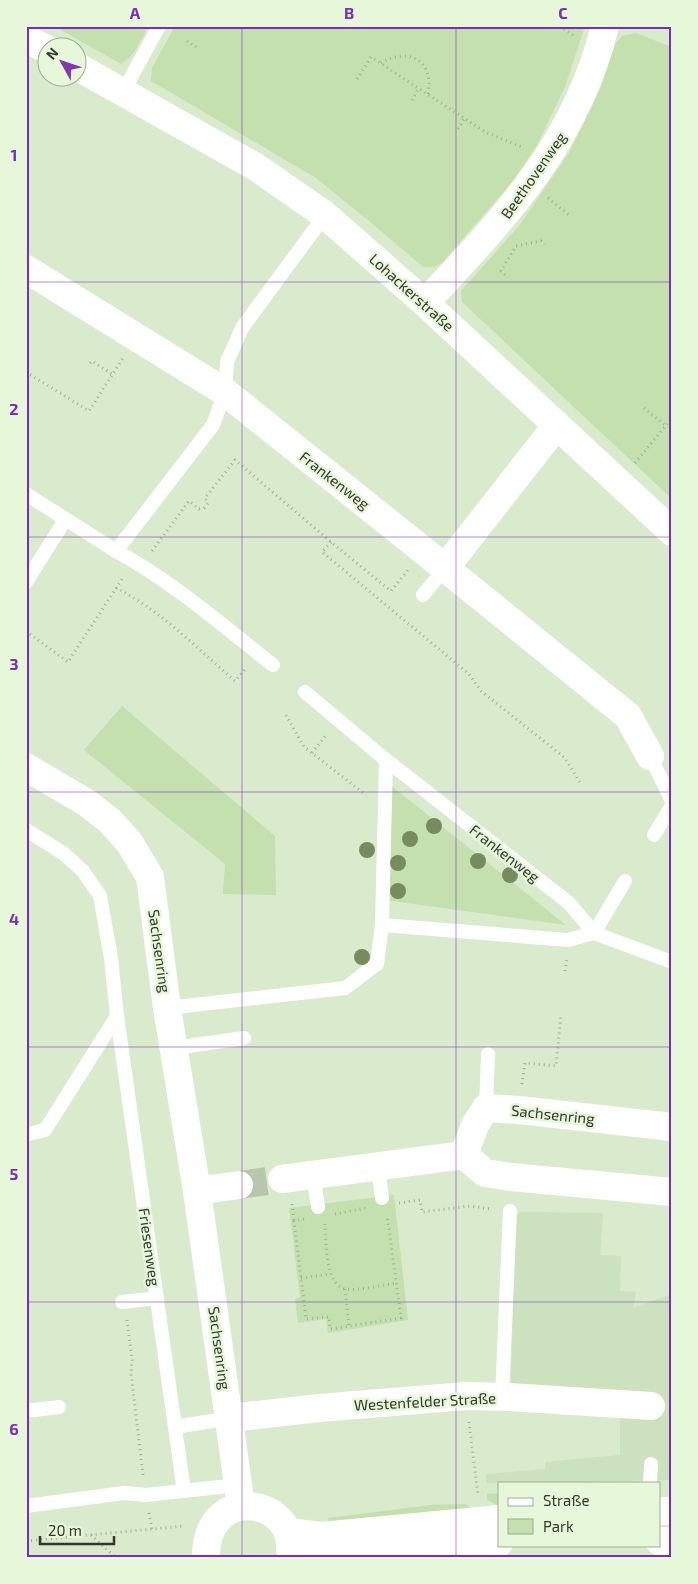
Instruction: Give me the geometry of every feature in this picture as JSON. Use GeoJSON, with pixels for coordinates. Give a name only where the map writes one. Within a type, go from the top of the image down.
{"type":"FeatureCollection","features":[{"type":"Feature","properties":{"kind":"street","name":"Beethovenweg"},"geometry":{"type":"LineString","coordinates":[[425,303],[496,227],[546,161],[580,101],[605,26]]}},
{"type":"Feature","properties":{"kind":"street"},"geometry":{"type":"LineString","coordinates":[[26,38],[38,45]]}},
{"type":"Feature","properties":{"kind":"street","name":"Lohackerstraße"},"geometry":{"type":"LineString","coordinates":[[88,73],[256,167],[325,215],[425,303],[672,532]]}},
{"type":"Feature","properties":{"kind":"street","name":"Frankenweg"},"geometry":{"type":"LineString","coordinates":[[26,269],[225,392],[628,716],[650,756]]}},
{"type":"Feature","properties":{"kind":"street"},"geometry":{"type":"LineString","coordinates":[[445,568],[557,425]]}},
{"type":"Feature","properties":{"kind":"street","name":"Sachsenring"},"geometry":{"type":"LineString","coordinates":[[26,767],[88,803],[110,822],[129,842],[150,877],[167,1008],[197,1191],[240,1495]]}},
{"type":"Feature","properties":{"kind":"street"},"geometry":{"type":"LineString","coordinates":[[464,1155],[475,1125],[486,1108]]}},
{"type":"Feature","properties":{"kind":"street","name":"Sachsenring"},"geometry":{"type":"LineString","coordinates":[[486,1108],[672,1127]]}},
{"type":"Feature","properties":{"kind":"street"},"geometry":{"type":"LineString","coordinates":[[282,1179],[464,1155],[486,1173],[672,1192]]}},
{"type":"Feature","properties":{"kind":"street"},"geometry":{"type":"LineString","coordinates":[[197,1191],[239,1185]]}},
{"type":"Feature","properties":{"kind":"street","name":"Westenfelder Straße"},"geometry":{"type":"LineString","coordinates":[[230,1418],[338,1406],[466,1396],[502,1396],[651,1406]]}},
{"type":"Feature","properties":{"kind":"street"},"geometry":{"type":"LineString","coordinates":[[206,1558],[207,1539],[214,1523],[240,1495],[257,1507],[270,1512],[281,1521],[291,1549]]}},
{"type":"Feature","properties":{"kind":"street"},"geometry":{"type":"LineString","coordinates":[[291,1549],[322,1536],[490,1519]]}},
{"type":"Feature","properties":{"kind":"street"},"geometry":{"type":"LineString","coordinates":[[291,1549],[450,1551],[498,1543]]}},
{"type":"Feature","properties":{"kind":"lane"},"geometry":{"type":"LineString","coordinates":[[123,92],[158,26]]}},
{"type":"Feature","properties":{"kind":"lane"},"geometry":{"type":"LineString","coordinates":[[116,551],[213,426],[225,392],[227,362],[242,328],[325,215]]}},
{"type":"Feature","properties":{"kind":"lane"},"geometry":{"type":"LineString","coordinates":[[26,494],[65,520],[137,562],[274,665]]}},
{"type":"Feature","properties":{"kind":"lane"},"geometry":{"type":"LineString","coordinates":[[26,582],[65,520]]}},
{"type":"Feature","properties":{"kind":"lane"},"geometry":{"type":"LineString","coordinates":[[423,595],[445,568]]}},
{"type":"Feature","properties":{"kind":"lane","name":"Frankenweg"},"geometry":{"type":"LineString","coordinates":[[306,692],[386,760],[569,903],[594,933],[672,962]]}},
{"type":"Feature","properties":{"kind":"lane"},"geometry":{"type":"LineString","coordinates":[[650,756],[672,801]]}},
{"type":"Feature","properties":{"kind":"lane"},"geometry":{"type":"LineString","coordinates":[[167,1008],[345,988],[377,964],[382,925],[386,760]]}},
{"type":"Feature","properties":{"kind":"lane"},"geometry":{"type":"LineString","coordinates":[[654,835],[672,805]]}},
{"type":"Feature","properties":{"kind":"lane","name":"Friesenweg"},"geometry":{"type":"LineString","coordinates":[[26,830],[63,853],[82,871],[100,896],[111,958],[117,1016],[182,1485]]}},
{"type":"Feature","properties":{"kind":"lane"},"geometry":{"type":"LineString","coordinates":[[382,925],[568,940],[594,933],[625,881]]}},
{"type":"Feature","properties":{"kind":"lane"},"geometry":{"type":"LineString","coordinates":[[28,1134],[45,1130],[117,1016]]}},
{"type":"Feature","properties":{"kind":"lane"},"geometry":{"type":"LineString","coordinates":[[174,1048],[244,1038]]}},
{"type":"Feature","properties":{"kind":"lane"},"geometry":{"type":"LineString","coordinates":[[486,1108],[488,1054]]}},
{"type":"Feature","properties":{"kind":"lane"},"geometry":{"type":"LineString","coordinates":[[378,1167],[388,1201]]}},
{"type":"Feature","properties":{"kind":"lane"},"geometry":{"type":"LineString","coordinates":[[313,1175],[321,1211]]}},
{"type":"Feature","properties":{"kind":"lane"},"geometry":{"type":"LineString","coordinates":[[502,1396],[510,1212]]}},
{"type":"Feature","properties":{"kind":"lane"},"geometry":{"type":"LineString","coordinates":[[123,1302],[157,1298]]}},
{"type":"Feature","properties":{"kind":"lane"},"geometry":{"type":"LineString","coordinates":[[26,1411],[59,1407]]}},
{"type":"Feature","properties":{"kind":"lane"},"geometry":{"type":"LineString","coordinates":[[175,1427],[230,1418]]}},
{"type":"Feature","properties":{"kind":"lane"},"geometry":{"type":"LineString","coordinates":[[650,1482],[651,1464]]}},
{"type":"Feature","properties":{"kind":"lane"},"geometry":{"type":"LineString","coordinates":[[26,1506],[124,1494],[146,1495],[182,1485],[240,1495]]}},
{"type":"Feature","properties":{"kind":"path"},"geometry":{"type":"LineString","coordinates":[[187,41],[198,48]]}},
{"type":"Feature","properties":{"kind":"path"},"geometry":{"type":"LineString","coordinates":[[357,78],[372,56],[485,132],[532,151],[546,161]]}},
{"type":"Feature","properties":{"kind":"path"},"geometry":{"type":"LineString","coordinates":[[381,63],[399,56],[410,56],[418,59],[425,66],[428,76],[428,94]]}},
{"type":"Feature","properties":{"kind":"path"},"geometry":{"type":"LineString","coordinates":[[412,100],[419,88]]}},
{"type":"Feature","properties":{"kind":"path"},"geometry":{"type":"LineString","coordinates":[[458,129],[464,119]]}},
{"type":"Feature","properties":{"kind":"path"},"geometry":{"type":"LineString","coordinates":[[505,274],[501,271],[516,246],[541,242],[544,245]]}},
{"type":"Feature","properties":{"kind":"path"},"geometry":{"type":"LineString","coordinates":[[26,372],[89,411],[136,337]]}},
{"type":"Feature","properties":{"kind":"path"},"geometry":{"type":"LineString","coordinates":[[90,363],[92,361],[112,374]]}},
{"type":"Feature","properties":{"kind":"path"},"geometry":{"type":"LineString","coordinates":[[644,408],[666,426]]}},
{"type":"Feature","properties":{"kind":"path"},"geometry":{"type":"LineString","coordinates":[[619,482],[672,418]]}},
{"type":"Feature","properties":{"kind":"path"},"geometry":{"type":"LineString","coordinates":[[26,631],[68,662],[116,588],[137,562],[189,501],[199,509],[204,508],[208,502],[205,498],[235,460],[391,591]]}},
{"type":"Feature","properties":{"kind":"path"},"geometry":{"type":"LineString","coordinates":[[331,542],[322,552],[469,674],[481,691],[565,758],[581,784]]}},
{"type":"Feature","properties":{"kind":"path"},"geometry":{"type":"LineString","coordinates":[[116,588],[134,597],[153,611],[235,681],[258,653]]}},
{"type":"Feature","properties":{"kind":"path"},"geometry":{"type":"LineString","coordinates":[[286,715],[304,747],[384,810]]}},
{"type":"Feature","properties":{"kind":"path"},"geometry":{"type":"LineString","coordinates":[[523,1076],[525,1063],[556,1066],[561,1014]]}},
{"type":"Feature","properties":{"kind":"path"},"geometry":{"type":"LineString","coordinates":[[388,1201],[420,1200],[422,1212],[470,1206]]}},
{"type":"Feature","properties":{"kind":"path"},"geometry":{"type":"LineString","coordinates":[[333,1214],[368,1208]]}},
{"type":"Feature","properties":{"kind":"path"},"geometry":{"type":"LineString","coordinates":[[321,1211],[330,1274],[337,1286],[345,1290],[396,1283]]}},
{"type":"Feature","properties":{"kind":"path"},"geometry":{"type":"LineString","coordinates":[[309,1218],[294,1221],[306,1319],[329,1317],[330,1329],[401,1318],[387,1215]]}},
{"type":"Feature","properties":{"kind":"path"},"geometry":{"type":"LineString","coordinates":[[301,1278],[330,1274]]}},
{"type":"Feature","properties":{"kind":"path"},"geometry":{"type":"LineString","coordinates":[[345,1290],[349,1326]]}},
{"type":"Feature","properties":{"kind":"path"},"geometry":{"type":"LineString","coordinates":[[123,1302],[132,1360],[131,1373],[146,1495]]}},
{"type":"Feature","properties":{"kind":"path"},"geometry":{"type":"LineString","coordinates":[[466,1396],[490,1519]]}},
{"type":"Feature","properties":{"kind":"path"},"geometry":{"type":"LineString","coordinates":[[26,1541],[191,1526]]}},
{"type":"Feature","properties":{"kind":"path"},"geometry":{"type":"LineString","coordinates":[[90,1534],[116,1558]]}},
{"type":"Feature","properties":{"kind":"shaded area"},"geometry":{"type":"Polygon","coordinates":[[[520,1212],[603,1213],[600,1255],[621,1256],[620,1291],[636,1292],[633,1308],[672,1294],[672,1480],[486,1483],[486,1474],[545,1469],[545,1462],[620,1455],[620,1390],[511,1386],[515,1217],[520,1212]]]}},
{"type":"Feature","properties":{"kind":"green space"},"geometry":{"type":"Polygon","coordinates":[[[54,26],[148,26],[134,52],[121,64],[88,45],[88,38],[75,38],[54,26]]]}},
{"type":"Feature","properties":{"kind":"green space"},"geometry":{"type":"Polygon","coordinates":[[[175,26],[585,26],[565,87],[536,147],[512,182],[441,264],[429,267],[422,266],[316,178],[151,81],[152,68],[175,26]]]}},
{"type":"Feature","properties":{"kind":"green space"},"geometry":{"type":"Polygon","coordinates":[[[636,33],[672,47],[672,499],[462,302],[461,291],[519,226],[569,153],[601,87],[615,44],[622,36],[636,33]]]}},
{"type":"Feature","properties":{"kind":"green space"},"geometry":{"type":"Polygon","coordinates":[[[122,706],[275,836],[276,895],[223,894],[225,864],[84,750],[122,706]]]}},
{"type":"Feature","properties":{"kind":"green space"},"geometry":{"type":"Polygon","coordinates":[[[384,780],[566,925],[385,900],[384,780]]]}},
{"type":"Feature","properties":{"kind":"green space"},"geometry":{"type":"Polygon","coordinates":[[[394,1195],[408,1320],[328,1333],[326,1319],[298,1323],[295,1299],[300,1297],[289,1208],[394,1195]]]}},
{"type":"Feature","properties":{"kind":"green space"},"geometry":{"type":"Polygon","coordinates":[[[498,1493],[498,1506],[487,1500],[487,1494],[498,1493]]]}},
{"type":"Feature","properties":{"kind":"green space"},"geometry":{"type":"Polygon","coordinates":[[[465,1504],[470,1507],[470,1514],[329,1528],[328,1518],[430,1505],[465,1504]]]}},
{"type":"Feature","properties":{"kind":"tunnel"},"geometry":{"type":"LineString","coordinates":[[239,1185],[282,1179]]}}]}
